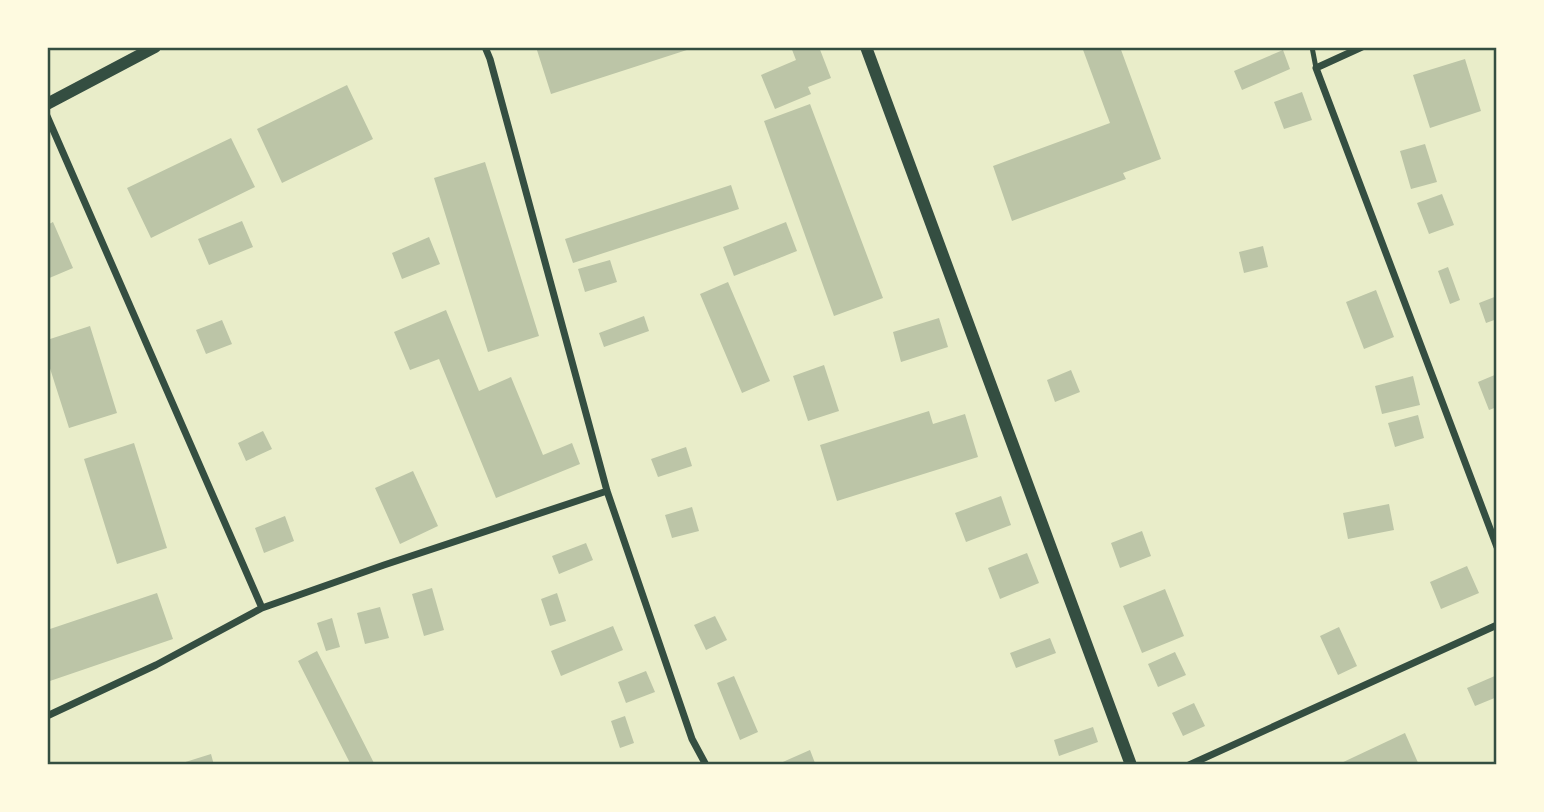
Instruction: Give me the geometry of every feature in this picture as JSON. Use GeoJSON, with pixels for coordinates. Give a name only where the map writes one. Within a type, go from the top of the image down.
{"type":"FeatureCollection","features":[{"type":"Feature","properties":{"kind":"street"},"geometry":{"type":"LineString","coordinates":[[47,104],[155,47]]}},
{"type":"Feature","properties":{"kind":"street"},"geometry":{"type":"LineString","coordinates":[[485,47],[607,491],[692,740],[706,765]]}},
{"type":"Feature","properties":{"kind":"street"},"geometry":{"type":"LineString","coordinates":[[866,47],[1131,765]]}},
{"type":"Feature","properties":{"kind":"street"},"geometry":{"type":"LineString","coordinates":[[1362,47],[1316,68],[1497,547]]}},
{"type":"Feature","properties":{"kind":"street"},"geometry":{"type":"LineString","coordinates":[[47,116],[262,608]]}},
{"type":"Feature","properties":{"kind":"street"},"geometry":{"type":"LineString","coordinates":[[47,716],[156,665],[262,608],[607,491]]}},
{"type":"Feature","properties":{"kind":"street"},"geometry":{"type":"LineString","coordinates":[[1189,765],[1497,625]]}},
{"type":"Feature","properties":{"kind":"lane"},"geometry":{"type":"LineString","coordinates":[[1312,47],[1316,68]]}},
{"type":"Feature","properties":{"kind":"building"},"geometry":{"type":"Polygon","coordinates":[[[536,47],[693,47],[693,48],[551,94],[536,47]]]}},
{"type":"Feature","properties":{"kind":"building"},"geometry":{"type":"Polygon","coordinates":[[[791,47],[819,47],[831,78],[808,87],[811,94],[775,109],[761,75],[796,60],[791,47]]]}},
{"type":"Feature","properties":{"kind":"building"},"geometry":{"type":"Polygon","coordinates":[[[1082,47],[1120,47],[1161,159],[1123,173],[1126,179],[1012,221],[993,166],[1110,123],[1082,47]]]}},
{"type":"Feature","properties":{"kind":"building"},"geometry":{"type":"Polygon","coordinates":[[[1283,50],[1290,69],[1242,90],[1234,71],[1283,50]]]}},
{"type":"Feature","properties":{"kind":"building"},"geometry":{"type":"Polygon","coordinates":[[[1465,59],[1481,111],[1430,128],[1413,75],[1465,59]]]}},
{"type":"Feature","properties":{"kind":"building"},"geometry":{"type":"Polygon","coordinates":[[[347,85],[373,139],[282,183],[257,129],[347,85]]]}},
{"type":"Feature","properties":{"kind":"building"},"geometry":{"type":"Polygon","coordinates":[[[1302,92],[1312,120],[1284,129],[1274,102],[1302,92]]]}},
{"type":"Feature","properties":{"kind":"building"},"geometry":{"type":"Polygon","coordinates":[[[810,104],[883,298],[834,316],[764,121],[810,104]]]}},
{"type":"Feature","properties":{"kind":"building"},"geometry":{"type":"Polygon","coordinates":[[[231,138],[255,187],[151,238],[127,188],[231,138]]]}},
{"type":"Feature","properties":{"kind":"building"},"geometry":{"type":"Polygon","coordinates":[[[1425,144],[1437,182],[1411,189],[1400,151],[1425,144]]]}},
{"type":"Feature","properties":{"kind":"building"},"geometry":{"type":"Polygon","coordinates":[[[485,162],[539,336],[488,352],[434,178],[485,162]]]}},
{"type":"Feature","properties":{"kind":"building"},"geometry":{"type":"Polygon","coordinates":[[[731,185],[739,209],[573,263],[565,239],[731,185]]]}},
{"type":"Feature","properties":{"kind":"building"},"geometry":{"type":"Polygon","coordinates":[[[1442,194],[1454,225],[1429,234],[1417,203],[1442,194]]]}},
{"type":"Feature","properties":{"kind":"building"},"geometry":{"type":"Polygon","coordinates":[[[242,221],[253,247],[209,265],[198,239],[242,221]]]}},
{"type":"Feature","properties":{"kind":"building"},"geometry":{"type":"Polygon","coordinates":[[[53,222],[73,268],[47,279],[47,225],[53,222]]]}},
{"type":"Feature","properties":{"kind":"building"},"geometry":{"type":"Polygon","coordinates":[[[786,222],[797,251],[734,276],[723,247],[786,222]]]}},
{"type":"Feature","properties":{"kind":"building"},"geometry":{"type":"Polygon","coordinates":[[[429,237],[440,264],[402,279],[392,253],[429,237]]]}},
{"type":"Feature","properties":{"kind":"building"},"geometry":{"type":"Polygon","coordinates":[[[1263,246],[1268,267],[1244,273],[1239,252],[1263,246]]]}},
{"type":"Feature","properties":{"kind":"building"},"geometry":{"type":"Polygon","coordinates":[[[610,260],[617,282],[585,292],[578,269],[610,260]]]}},
{"type":"Feature","properties":{"kind":"building"},"geometry":{"type":"Polygon","coordinates":[[[1448,267],[1460,300],[1450,304],[1438,271],[1448,267]]]}},
{"type":"Feature","properties":{"kind":"building"},"geometry":{"type":"Polygon","coordinates":[[[728,282],[770,381],[742,393],[700,294],[728,282]]]}},
{"type":"Feature","properties":{"kind":"building"},"geometry":{"type":"Polygon","coordinates":[[[1376,290],[1394,337],[1364,349],[1346,302],[1376,290]]]}},
{"type":"Feature","properties":{"kind":"building"},"geometry":{"type":"Polygon","coordinates":[[[1497,296],[1497,319],[1486,323],[1479,303],[1497,296]]]}},
{"type":"Feature","properties":{"kind":"building"},"geometry":{"type":"Polygon","coordinates":[[[446,310],[479,391],[511,377],[543,455],[572,443],[580,464],[496,498],[439,359],[410,370],[394,332],[446,310]]]}},
{"type":"Feature","properties":{"kind":"building"},"geometry":{"type":"Polygon","coordinates":[[[644,316],[649,331],[604,347],[599,333],[644,316]]]}},
{"type":"Feature","properties":{"kind":"building"},"geometry":{"type":"Polygon","coordinates":[[[939,318],[948,347],[901,362],[893,332],[939,318]]]}},
{"type":"Feature","properties":{"kind":"building"},"geometry":{"type":"Polygon","coordinates":[[[222,320],[232,344],[206,354],[196,330],[222,320]]]}},
{"type":"Feature","properties":{"kind":"building"},"geometry":{"type":"Polygon","coordinates":[[[90,326],[117,413],[69,428],[47,359],[47,340],[90,326]]]}},
{"type":"Feature","properties":{"kind":"building"},"geometry":{"type":"Polygon","coordinates":[[[824,365],[839,411],[808,421],[793,376],[824,365]]]}},
{"type":"Feature","properties":{"kind":"building"},"geometry":{"type":"Polygon","coordinates":[[[1071,370],[1080,392],[1055,402],[1047,380],[1071,370]]]}},
{"type":"Feature","properties":{"kind":"building"},"geometry":{"type":"Polygon","coordinates":[[[1497,374],[1497,407],[1489,410],[1478,382],[1497,374]]]}},
{"type":"Feature","properties":{"kind":"building"},"geometry":{"type":"Polygon","coordinates":[[[1413,376],[1420,405],[1382,414],[1375,386],[1413,376]]]}},
{"type":"Feature","properties":{"kind":"building"},"geometry":{"type":"Polygon","coordinates":[[[929,411],[933,424],[965,414],[978,457],[837,501],[820,445],[929,411]]]}},
{"type":"Feature","properties":{"kind":"building"},"geometry":{"type":"Polygon","coordinates":[[[1418,415],[1424,438],[1395,447],[1388,423],[1418,415]]]}},
{"type":"Feature","properties":{"kind":"building"},"geometry":{"type":"Polygon","coordinates":[[[263,431],[272,449],[246,461],[238,443],[263,431]]]}},
{"type":"Feature","properties":{"kind":"building"},"geometry":{"type":"Polygon","coordinates":[[[134,443],[167,548],[117,564],[84,459],[134,443]]]}},
{"type":"Feature","properties":{"kind":"building"},"geometry":{"type":"Polygon","coordinates":[[[686,447],[692,466],[658,477],[651,459],[686,447]]]}},
{"type":"Feature","properties":{"kind":"building"},"geometry":{"type":"Polygon","coordinates":[[[413,471],[438,526],[400,544],[375,488],[413,471]]]}},
{"type":"Feature","properties":{"kind":"building"},"geometry":{"type":"Polygon","coordinates":[[[1001,496],[1011,525],[966,542],[955,513],[1001,496]]]}},
{"type":"Feature","properties":{"kind":"building"},"geometry":{"type":"Polygon","coordinates":[[[1389,504],[1394,530],[1348,539],[1343,513],[1389,504]]]}},
{"type":"Feature","properties":{"kind":"building"},"geometry":{"type":"Polygon","coordinates":[[[692,507],[699,531],[672,538],[665,515],[692,507]]]}},
{"type":"Feature","properties":{"kind":"building"},"geometry":{"type":"Polygon","coordinates":[[[285,516],[294,541],[264,553],[255,528],[285,516]]]}},
{"type":"Feature","properties":{"kind":"building"},"geometry":{"type":"Polygon","coordinates":[[[1142,531],[1151,556],[1120,568],[1111,543],[1142,531]]]}},
{"type":"Feature","properties":{"kind":"building"},"geometry":{"type":"Polygon","coordinates":[[[586,543],[593,560],[559,574],[552,556],[586,543]]]}},
{"type":"Feature","properties":{"kind":"building"},"geometry":{"type":"Polygon","coordinates":[[[1027,553],[1039,583],[1000,599],[988,568],[1027,553]]]}},
{"type":"Feature","properties":{"kind":"building"},"geometry":{"type":"Polygon","coordinates":[[[1467,566],[1479,593],[1441,609],[1430,582],[1467,566]]]}},
{"type":"Feature","properties":{"kind":"building"},"geometry":{"type":"Polygon","coordinates":[[[432,588],[444,630],[424,636],[412,594],[432,588]]]}},
{"type":"Feature","properties":{"kind":"building"},"geometry":{"type":"Polygon","coordinates":[[[1165,589],[1184,636],[1142,653],[1123,606],[1165,589]]]}},
{"type":"Feature","properties":{"kind":"building"},"geometry":{"type":"Polygon","coordinates":[[[157,593],[173,639],[47,682],[47,630],[157,593]]]}},
{"type":"Feature","properties":{"kind":"building"},"geometry":{"type":"Polygon","coordinates":[[[557,593],[566,621],[550,626],[541,599],[557,593]]]}},
{"type":"Feature","properties":{"kind":"building"},"geometry":{"type":"Polygon","coordinates":[[[380,607],[389,638],[365,644],[357,613],[380,607]]]}},
{"type":"Feature","properties":{"kind":"building"},"geometry":{"type":"Polygon","coordinates":[[[715,616],[727,640],[706,650],[694,625],[715,616]]]}},
{"type":"Feature","properties":{"kind":"building"},"geometry":{"type":"Polygon","coordinates":[[[332,618],[340,647],[326,651],[317,623],[332,618]]]}},
{"type":"Feature","properties":{"kind":"building"},"geometry":{"type":"Polygon","coordinates":[[[613,626],[623,650],[561,676],[551,651],[613,626]]]}},
{"type":"Feature","properties":{"kind":"building"},"geometry":{"type":"Polygon","coordinates":[[[1339,627],[1357,666],[1338,675],[1320,636],[1339,627]]]}},
{"type":"Feature","properties":{"kind":"building"},"geometry":{"type":"Polygon","coordinates":[[[1050,638],[1056,653],[1016,668],[1010,653],[1050,638]]]}},
{"type":"Feature","properties":{"kind":"building"},"geometry":{"type":"Polygon","coordinates":[[[317,651],[375,765],[351,765],[298,661],[317,651]]]}},
{"type":"Feature","properties":{"kind":"building"},"geometry":{"type":"Polygon","coordinates":[[[1175,652],[1186,675],[1158,687],[1148,664],[1175,652]]]}},
{"type":"Feature","properties":{"kind":"building"},"geometry":{"type":"Polygon","coordinates":[[[646,671],[655,692],[626,703],[618,682],[646,671]]]}},
{"type":"Feature","properties":{"kind":"building"},"geometry":{"type":"Polygon","coordinates":[[[1497,675],[1497,697],[1475,706],[1467,688],[1497,675]]]}},
{"type":"Feature","properties":{"kind":"building"},"geometry":{"type":"Polygon","coordinates":[[[734,676],[758,732],[740,740],[717,683],[734,676]]]}},
{"type":"Feature","properties":{"kind":"building"},"geometry":{"type":"Polygon","coordinates":[[[1194,703],[1205,726],[1183,736],[1172,713],[1194,703]]]}},
{"type":"Feature","properties":{"kind":"building"},"geometry":{"type":"Polygon","coordinates":[[[625,716],[634,743],[620,748],[611,721],[625,716]]]}},
{"type":"Feature","properties":{"kind":"building"},"geometry":{"type":"Polygon","coordinates":[[[1093,727],[1098,742],[1059,756],[1054,740],[1093,727]]]}},
{"type":"Feature","properties":{"kind":"building"},"geometry":{"type":"Polygon","coordinates":[[[1405,733],[1419,765],[1337,765],[1405,733]]]}},
{"type":"Feature","properties":{"kind":"building"},"geometry":{"type":"Polygon","coordinates":[[[810,750],[815,763],[776,765],[810,750]]]}},
{"type":"Feature","properties":{"kind":"building"},"geometry":{"type":"Polygon","coordinates":[[[211,754],[214,765],[179,765],[179,764],[211,754]]]}}]}
